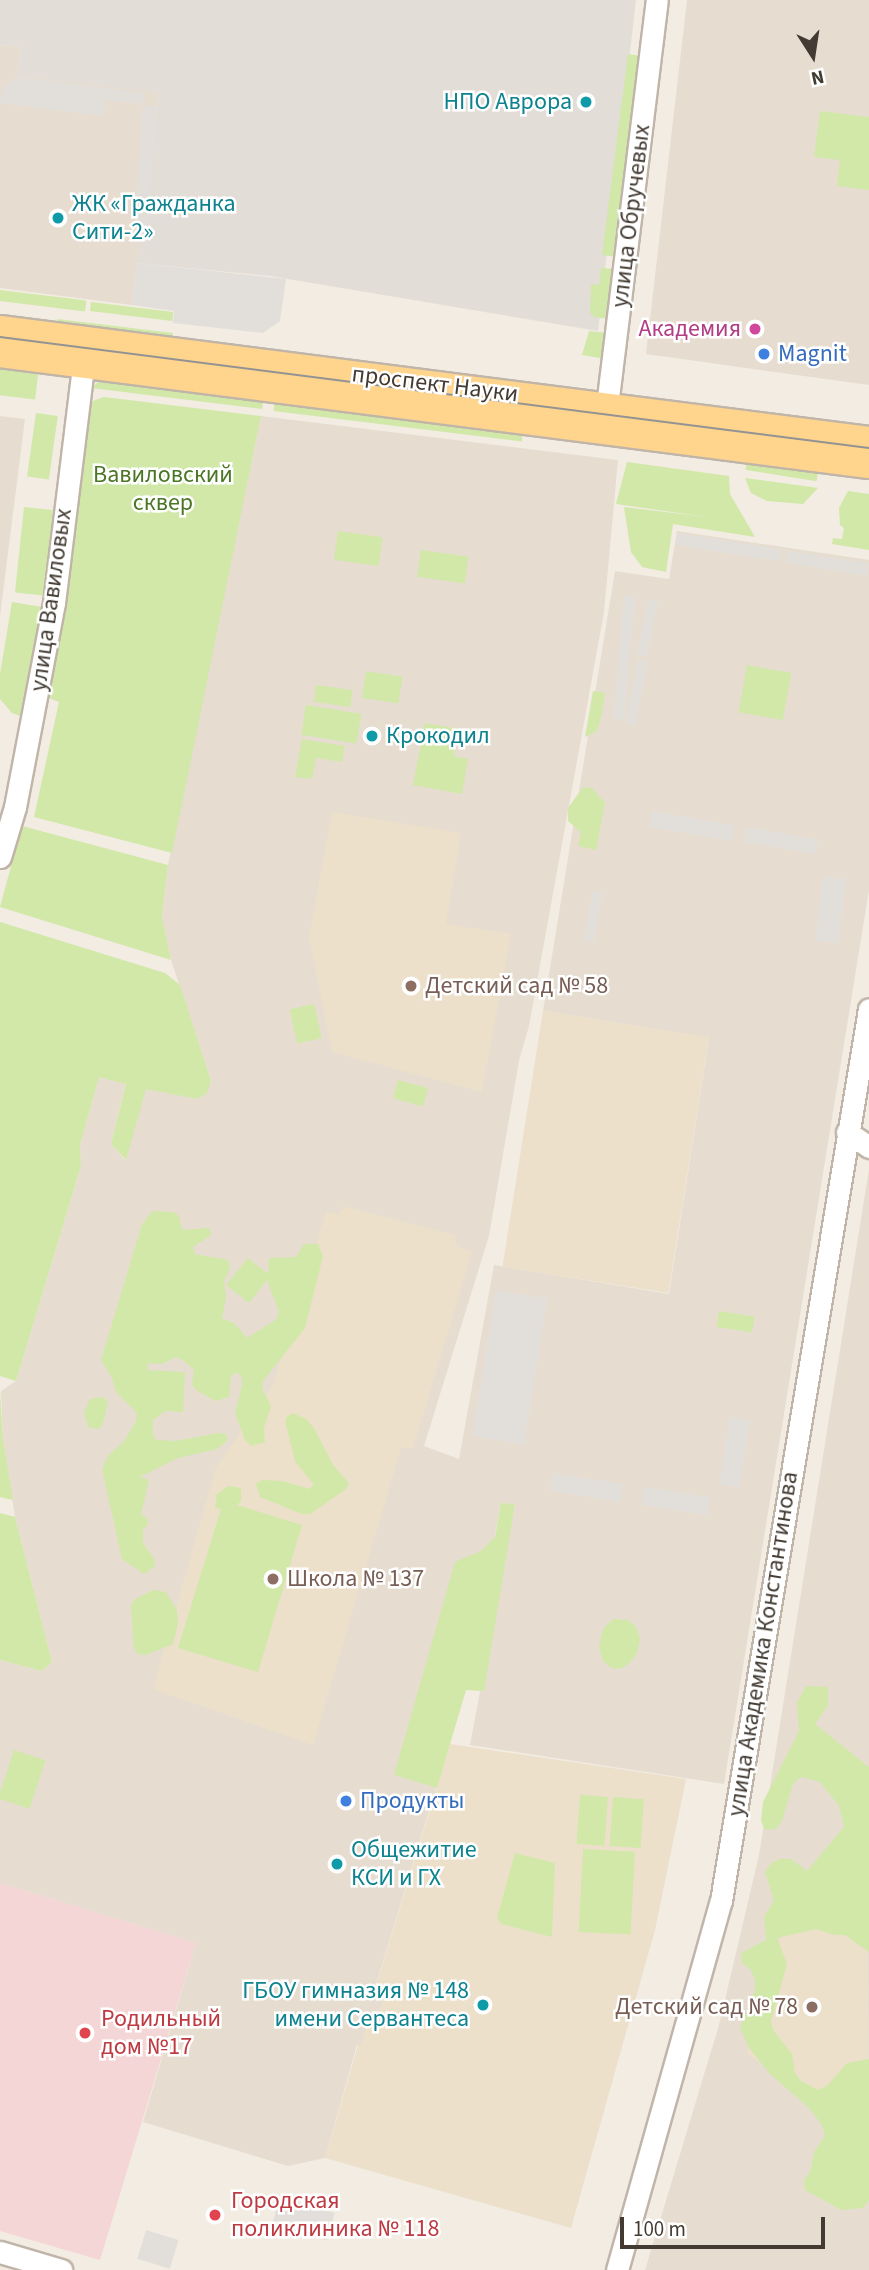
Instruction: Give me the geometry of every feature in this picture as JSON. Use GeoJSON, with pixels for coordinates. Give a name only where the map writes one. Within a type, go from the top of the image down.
{"type":"FeatureCollection","features":[{"type":"Feature","properties":{"kind":"main road","name":"проспект Науки"},"geometry":{"type":"LineString","coordinates":[[0,329],[84,352],[606,419],[869,465]]}},
{"type":"Feature","properties":{"kind":"main road","name":"проспект Науки"},"geometry":{"type":"LineString","coordinates":[[0,354],[84,352]]}},
{"type":"Feature","properties":{"kind":"main road","name":"проспект Науки"},"geometry":{"type":"LineString","coordinates":[[606,419],[869,440]]}},
{"type":"Feature","properties":{"kind":"street","name":"улица Обручевых"},"geometry":{"type":"LineString","coordinates":[[606,419],[657,0]]}},
{"type":"Feature","properties":{"kind":"street","name":"улица Вавиловых"},"geometry":{"type":"LineString","coordinates":[[0,857],[22,774],[54,603],[84,352]]}},
{"type":"Feature","properties":{"kind":"street","name":"улица Академика Константинова"},"geometry":{"type":"LineString","coordinates":[[617,2270],[719,1911],[869,1009]]}},
{"type":"Feature","properties":{"kind":"street"},"geometry":{"type":"LineString","coordinates":[[847,1132],[869,1147]]}},
{"type":"Feature","properties":{"kind":"street"},"geometry":{"type":"LineString","coordinates":[[0,2252],[61,2270]]}},
{"type":"Feature","properties":{"kind":"shaded area"},"geometry":{"type":"Polygon","coordinates":[[[0,0],[636,0],[598,331],[270,276],[137,263],[159,93],[17,76],[21,47],[0,45],[0,0]]]}},
{"type":"Feature","properties":{"kind":"shaded area"},"geometry":{"type":"Polygon","coordinates":[[[687,0],[869,0],[869,385],[646,354],[687,0]]]}},
{"type":"Feature","properties":{"kind":"shaded area"},"geometry":{"type":"Polygon","coordinates":[[[0,45],[21,47],[17,76],[159,92],[132,305],[0,288],[0,45]]]}},
{"type":"Feature","properties":{"kind":"shaded area"},"geometry":{"type":"Polygon","coordinates":[[[15,77],[144,93],[143,104],[106,100],[103,116],[0,103],[1,92],[15,77]]]}},
{"type":"Feature","properties":{"kind":"shaded area"},"geometry":{"type":"Polygon","coordinates":[[[143,106],[156,107],[147,240],[134,239],[143,106]]]}},
{"type":"Feature","properties":{"kind":"shaded area"},"geometry":{"type":"Polygon","coordinates":[[[137,263],[286,279],[280,321],[263,333],[173,323],[174,311],[132,305],[137,263]]]}},
{"type":"Feature","properties":{"kind":"shaded area"},"geometry":{"type":"Polygon","coordinates":[[[0,416],[25,419],[0,616],[0,416]]]}},
{"type":"Feature","properties":{"kind":"shaded area"},"geometry":{"type":"Polygon","coordinates":[[[261,416],[618,460],[604,612],[529,1026],[519,1061],[489,1236],[424,1446],[459,1459],[494,1265],[669,1294],[709,1038],[543,1011],[615,571],[669,579],[677,531],[869,560],[869,890],[724,1784],[470,1745],[515,1505],[501,1503],[466,1689],[375,1988],[386,1992],[380,2012],[372,2011],[361,2046],[357,2045],[325,2158],[288,2166],[143,2122],[196,1943],[0,1883],[0,1660],[42,1671],[52,1662],[15,1517],[3,1439],[1,1391],[16,1381],[81,1166],[80,1145],[99,1076],[126,1083],[111,1144],[125,1160],[146,1088],[197,1099],[211,1081],[171,960],[162,917],[168,865],[261,416]]]}},
{"type":"Feature","properties":{"kind":"shaded area"},"geometry":{"type":"Polygon","coordinates":[[[677,533],[782,550],[780,561],[675,545],[677,533]]]}},
{"type":"Feature","properties":{"kind":"shaded area"},"geometry":{"type":"Polygon","coordinates":[[[788,551],[869,564],[867,576],[786,563],[788,551]]]}},
{"type":"Feature","properties":{"kind":"shaded area"},"geometry":{"type":"Polygon","coordinates":[[[624,596],[635,597],[624,719],[613,719],[624,596]]]}},
{"type":"Feature","properties":{"kind":"shaded area"},"geometry":{"type":"Polygon","coordinates":[[[648,599],[658,601],[647,657],[637,655],[648,599]]]}},
{"type":"Feature","properties":{"kind":"shaded area"},"geometry":{"type":"Polygon","coordinates":[[[638,659],[648,661],[635,725],[626,723],[638,659]]]}},
{"type":"Feature","properties":{"kind":"shaded area"},"geometry":{"type":"Polygon","coordinates":[[[652,811],[735,826],[732,841],[649,827],[652,811]]]}},
{"type":"Feature","properties":{"kind":"shaded area","name":"Детский сад № 58"},"geometry":{"type":"Polygon","coordinates":[[[332,812],[461,833],[446,924],[511,934],[482,1092],[332,1052],[309,938],[332,812]]]}},
{"type":"Feature","properties":{"kind":"shaded area"},"geometry":{"type":"Polygon","coordinates":[[[747,827],[818,840],[815,854],[744,842],[747,827]]]}},
{"type":"Feature","properties":{"kind":"shaded area"},"geometry":{"type":"Polygon","coordinates":[[[823,877],[846,880],[838,943],[815,941],[823,877]]]}},
{"type":"Feature","properties":{"kind":"shaded area"},"geometry":{"type":"Polygon","coordinates":[[[593,891],[603,893],[593,942],[583,940],[593,891]]]}},
{"type":"Feature","properties":{"kind":"shaded area"},"geometry":{"type":"Polygon","coordinates":[[[543,1011],[709,1037],[668,1293],[502,1267],[543,1011]]]}},
{"type":"Feature","properties":{"kind":"shaded area"},"geometry":{"type":"Polygon","coordinates":[[[869,1169],[869,2270],[645,2270],[719,2025],[759,1855],[869,1169]]]}},
{"type":"Feature","properties":{"kind":"shaded area","name":"Школа № 137"},"geometry":{"type":"Polygon","coordinates":[[[343,1206],[455,1235],[456,1246],[472,1252],[413,1448],[401,1448],[313,1745],[153,1689],[216,1468],[273,1385],[326,1212],[339,1215],[343,1206]]]}},
{"type":"Feature","properties":{"kind":"shaded area"},"geometry":{"type":"Polygon","coordinates":[[[496,1290],[547,1298],[524,1444],[473,1436],[496,1290]]]}},
{"type":"Feature","properties":{"kind":"shaded area"},"geometry":{"type":"Polygon","coordinates":[[[730,1417],[750,1420],[739,1487],[719,1484],[730,1417]]]}},
{"type":"Feature","properties":{"kind":"shaded area"},"geometry":{"type":"Polygon","coordinates":[[[553,1473],[623,1484],[620,1502],[550,1491],[553,1473]]]}},
{"type":"Feature","properties":{"kind":"shaded area"},"geometry":{"type":"Polygon","coordinates":[[[644,1487],[710,1497],[707,1515],[641,1505],[644,1487]]]}},
{"type":"Feature","properties":{"kind":"shaded area"},"geometry":{"type":"Polygon","coordinates":[[[450,1744],[686,1779],[655,1930],[571,2228],[325,2158],[358,2045],[361,2045],[372,2010],[379,2012],[386,1992],[375,1989],[450,1744]]]}},
{"type":"Feature","properties":{"kind":"shaded area","name":"Детский сад № 78"},"geometry":{"type":"Polygon","coordinates":[[[867,1830],[869,2112],[851,2134],[747,2053],[762,1962],[867,1830]]]}},
{"type":"Feature","properties":{"kind":"shaded area","name":"Родильный дом №17"},"geometry":{"type":"Polygon","coordinates":[[[0,1883],[196,1943],[100,2260],[0,2231],[0,1883]]]}},
{"type":"Feature","properties":{"kind":"shaded area"},"geometry":{"type":"Polygon","coordinates":[[[280,2197],[335,2213],[327,2241],[272,2225],[280,2197]]]}},
{"type":"Feature","properties":{"kind":"shaded area"},"geometry":{"type":"Polygon","coordinates":[[[146,2230],[179,2240],[170,2269],[137,2259],[146,2230]]]}},
{"type":"Feature","properties":{"kind":"green space"},"geometry":{"type":"Polygon","coordinates":[[[628,54],[641,56],[618,257],[602,255],[628,54]]]}},
{"type":"Feature","properties":{"kind":"green space"},"geometry":{"type":"Polygon","coordinates":[[[820,111],[869,117],[869,190],[837,186],[840,160],[814,157],[820,111]]]}},
{"type":"Feature","properties":{"kind":"green space"},"geometry":{"type":"Polygon","coordinates":[[[601,268],[616,269],[610,319],[594,317],[590,313],[591,284],[599,285],[601,268]]]}},
{"type":"Feature","properties":{"kind":"green space"},"geometry":{"type":"Polygon","coordinates":[[[0,290],[86,301],[85,312],[0,301],[0,290]]]}},
{"type":"Feature","properties":{"kind":"green space"},"geometry":{"type":"Polygon","coordinates":[[[91,302],[173,312],[172,321],[90,311],[91,302]]]}},
{"type":"Feature","properties":{"kind":"green space"},"geometry":{"type":"Polygon","coordinates":[[[57,319],[173,333],[172,341],[57,326],[57,319]]]}},
{"type":"Feature","properties":{"kind":"green space"},"geometry":{"type":"Polygon","coordinates":[[[589,331],[608,333],[606,359],[582,355],[589,331]]]}},
{"type":"Feature","properties":{"kind":"green space"},"geometry":{"type":"Polygon","coordinates":[[[0,365],[39,370],[35,400],[0,395],[0,365]]]}},
{"type":"Feature","properties":{"kind":"green space"},"geometry":{"type":"Polygon","coordinates":[[[102,379],[264,398],[262,409],[91,388],[102,379]]]}},
{"type":"Feature","properties":{"kind":"green space","name":"Вавиловский сквер"},"geometry":{"type":"Polygon","coordinates":[[[104,397],[261,416],[172,853],[34,817],[59,702],[49,698],[65,602],[90,402],[104,397]]]}},
{"type":"Feature","properties":{"kind":"green space"},"geometry":{"type":"Polygon","coordinates":[[[275,400],[523,430],[522,441],[274,411],[275,400]]]}},
{"type":"Feature","properties":{"kind":"green space"},"geometry":{"type":"Polygon","coordinates":[[[36,413],[58,416],[49,479],[27,476],[36,413]]]}},
{"type":"Feature","properties":{"kind":"green space"},"geometry":{"type":"Polygon","coordinates":[[[747,460],[818,471],[817,481],[745,470],[747,460]]]}},
{"type":"Feature","properties":{"kind":"green space"},"geometry":{"type":"Polygon","coordinates":[[[627,462],[729,476],[730,494],[755,537],[673,524],[666,572],[642,567],[631,552],[624,507],[707,517],[616,504],[627,462]]]}},
{"type":"Feature","properties":{"kind":"green space"},"geometry":{"type":"Polygon","coordinates":[[[745,478],[818,488],[803,504],[767,501],[751,493],[745,478]]]}},
{"type":"Feature","properties":{"kind":"green space"},"geometry":{"type":"Polygon","coordinates":[[[848,491],[869,494],[869,550],[832,544],[833,538],[842,539],[844,528],[840,525],[839,508],[848,491]]]}},
{"type":"Feature","properties":{"kind":"green space"},"geometry":{"type":"Polygon","coordinates":[[[24,507],[53,510],[44,596],[15,593],[24,507]]]}},
{"type":"Feature","properties":{"kind":"green space"},"geometry":{"type":"Polygon","coordinates":[[[338,531],[383,537],[379,566],[334,560],[338,531]]]}},
{"type":"Feature","properties":{"kind":"green space"},"geometry":{"type":"Polygon","coordinates":[[[421,550],[469,557],[465,583],[417,577],[421,550]]]}},
{"type":"Feature","properties":{"kind":"green space"},"geometry":{"type":"Polygon","coordinates":[[[12,602],[42,607],[20,716],[12,713],[0,699],[0,674],[12,602]]]}},
{"type":"Feature","properties":{"kind":"green space"},"geometry":{"type":"Polygon","coordinates":[[[747,665],[791,673],[783,720],[739,712],[747,665]]]}},
{"type":"Feature","properties":{"kind":"green space"},"geometry":{"type":"Polygon","coordinates":[[[366,671],[403,677],[398,703],[362,698],[366,671]]]}},
{"type":"Feature","properties":{"kind":"green space"},"geometry":{"type":"Polygon","coordinates":[[[316,685],[353,690],[350,707],[314,702],[316,685]]]}},
{"type":"Feature","properties":{"kind":"green space"},"geometry":{"type":"Polygon","coordinates":[[[593,691],[605,693],[602,713],[597,731],[585,737],[593,691]]]}},
{"type":"Feature","properties":{"kind":"green space"},"geometry":{"type":"Polygon","coordinates":[[[306,705],[361,714],[357,743],[301,735],[306,705]]]}},
{"type":"Feature","properties":{"kind":"green space"},"geometry":{"type":"Polygon","coordinates":[[[425,723],[459,729],[454,756],[468,759],[462,794],[413,785],[425,723]]]}},
{"type":"Feature","properties":{"kind":"green space"},"geometry":{"type":"Polygon","coordinates":[[[302,739],[345,746],[342,762],[316,758],[312,779],[295,777],[302,739]]]}},
{"type":"Feature","properties":{"kind":"green space"},"geometry":{"type":"Polygon","coordinates":[[[583,787],[592,788],[605,803],[596,850],[578,846],[581,832],[568,821],[568,808],[583,787]]]}},
{"type":"Feature","properties":{"kind":"green space"},"geometry":{"type":"Polygon","coordinates":[[[22,826],[168,865],[162,917],[171,960],[0,907],[22,826]]]}},
{"type":"Feature","properties":{"kind":"green space"},"geometry":{"type":"Polygon","coordinates":[[[0,922],[165,973],[180,985],[211,1081],[207,1093],[197,1099],[146,1089],[126,1160],[111,1144],[126,1084],[99,1077],[80,1145],[81,1166],[16,1381],[0,1376],[0,922]]]}},
{"type":"Feature","properties":{"kind":"green space"},"geometry":{"type":"Polygon","coordinates":[[[314,1004],[322,1038],[298,1044],[290,1010],[314,1004]]]}},
{"type":"Feature","properties":{"kind":"green space"},"geometry":{"type":"Polygon","coordinates":[[[398,1080],[428,1088],[423,1106],[393,1098],[398,1080]]]}},
{"type":"Feature","properties":{"kind":"green space"},"geometry":{"type":"Polygon","coordinates":[[[153,1211],[173,1212],[179,1216],[182,1230],[209,1228],[211,1235],[193,1247],[195,1254],[228,1260],[230,1268],[224,1282],[226,1297],[222,1318],[234,1323],[247,1338],[277,1319],[279,1312],[267,1280],[249,1303],[226,1285],[248,1258],[268,1274],[269,1258],[296,1257],[304,1244],[318,1244],[323,1256],[305,1328],[263,1381],[262,1388],[271,1406],[264,1428],[265,1442],[251,1446],[245,1440],[235,1413],[242,1385],[242,1378],[237,1372],[231,1376],[229,1397],[215,1401],[196,1390],[192,1384],[194,1370],[183,1360],[176,1357],[162,1364],[148,1363],[147,1382],[148,1370],[185,1372],[183,1412],[166,1411],[153,1420],[156,1440],[176,1441],[218,1433],[226,1434],[228,1440],[217,1449],[178,1458],[140,1477],[149,1480],[141,1514],[147,1518],[148,1525],[143,1529],[143,1543],[155,1560],[155,1566],[144,1574],[122,1559],[102,1469],[108,1456],[125,1440],[136,1421],[137,1413],[116,1392],[112,1378],[101,1360],[142,1224],[153,1211]]]}},
{"type":"Feature","properties":{"kind":"green space"},"geometry":{"type":"Polygon","coordinates":[[[719,1311],[755,1317],[752,1332],[716,1327],[719,1311]]]}},
{"type":"Feature","properties":{"kind":"green space"},"geometry":{"type":"Polygon","coordinates":[[[0,1391],[3,1439],[13,1500],[0,1497],[0,1391]]]}},
{"type":"Feature","properties":{"kind":"green space"},"geometry":{"type":"Polygon","coordinates":[[[104,1397],[108,1404],[102,1426],[98,1429],[88,1427],[84,1413],[90,1399],[104,1397]]]}},
{"type":"Feature","properties":{"kind":"green space"},"geometry":{"type":"Polygon","coordinates":[[[292,1413],[305,1418],[314,1428],[333,1465],[349,1483],[346,1489],[310,1514],[302,1514],[260,1497],[256,1484],[262,1480],[282,1481],[309,1489],[314,1485],[295,1461],[286,1425],[286,1418],[292,1413]]]}},
{"type":"Feature","properties":{"kind":"green space"},"geometry":{"type":"Polygon","coordinates":[[[228,1486],[241,1488],[241,1501],[237,1505],[302,1525],[258,1672],[178,1648],[221,1509],[215,1508],[217,1494],[228,1486]]]}},
{"type":"Feature","properties":{"kind":"green space"},"geometry":{"type":"Polygon","coordinates":[[[501,1503],[515,1504],[484,1691],[466,1690],[437,1788],[394,1775],[455,1562],[481,1551],[495,1537],[501,1503]]]}},
{"type":"Feature","properties":{"kind":"green space"},"geometry":{"type":"Polygon","coordinates":[[[0,1513],[15,1517],[52,1662],[42,1671],[0,1660],[0,1513]]]}},
{"type":"Feature","properties":{"kind":"green space"},"geometry":{"type":"Polygon","coordinates":[[[153,1590],[166,1592],[177,1610],[178,1624],[173,1644],[146,1655],[138,1654],[134,1648],[131,1606],[135,1599],[153,1590]]]}},
{"type":"Feature","properties":{"kind":"green space"},"geometry":{"type":"Polygon","coordinates":[[[613,1619],[628,1620],[637,1628],[640,1639],[637,1653],[623,1668],[613,1669],[603,1661],[599,1647],[603,1629],[613,1619]]]}},
{"type":"Feature","properties":{"kind":"green space"},"geometry":{"type":"Polygon","coordinates":[[[806,1686],[828,1687],[828,1706],[815,1724],[869,1767],[869,1952],[845,1935],[834,1935],[816,1929],[777,1938],[787,1964],[771,2021],[773,2030],[792,2054],[795,2073],[801,2081],[818,2090],[827,2086],[847,2063],[869,2059],[869,2200],[863,2208],[841,2210],[805,2190],[804,2180],[810,2172],[814,2152],[825,2136],[822,2125],[809,2108],[769,2073],[749,2048],[740,2028],[755,1990],[755,1980],[751,1970],[742,1963],[741,1953],[766,1940],[764,1917],[774,1900],[765,1872],[771,1863],[780,1859],[791,1859],[807,1871],[844,1827],[839,1806],[820,1782],[801,1777],[793,1784],[782,1821],[776,1829],[765,1830],[761,1821],[763,1802],[799,1731],[797,1703],[806,1686]]]}},
{"type":"Feature","properties":{"kind":"green space"},"geometry":{"type":"Polygon","coordinates":[[[14,1750],[45,1760],[30,1809],[0,1799],[14,1750]]]}},
{"type":"Feature","properties":{"kind":"green space"},"geometry":{"type":"Polygon","coordinates":[[[580,1795],[608,1797],[605,1846],[577,1844],[580,1795]]]}},
{"type":"Feature","properties":{"kind":"green space"},"geometry":{"type":"Polygon","coordinates":[[[613,1797],[644,1799],[641,1848],[610,1846],[613,1797]]]}},
{"type":"Feature","properties":{"kind":"green space"},"geometry":{"type":"Polygon","coordinates":[[[583,1849],[635,1852],[631,1935],[579,1932],[583,1849]]]}},
{"type":"Feature","properties":{"kind":"green space"},"geometry":{"type":"Polygon","coordinates":[[[515,1853],[555,1863],[552,1937],[501,1924],[497,1918],[515,1853]]]}},
{"type":"Feature","properties":{"kind":"tram line"},"geometry":{"type":"LineString","coordinates":[[0,337],[869,448]]}},
{"type":"Feature","properties":{"kind":"place","name":"НПО Аврора"},"geometry":{"type":"Point","coordinates":[586,102]}},
{"type":"Feature","properties":{"kind":"place","name":"ЖК «Гражданка Сити-2»"},"geometry":{"type":"Point","coordinates":[58,218]}},
{"type":"Feature","properties":{"kind":"place","name":"Академия"},"geometry":{"type":"Point","coordinates":[755,329]}},
{"type":"Feature","properties":{"kind":"place","name":"Magnit"},"geometry":{"type":"Point","coordinates":[764,354]}},
{"type":"Feature","properties":{"kind":"place","name":"Крокодил"},"geometry":{"type":"Point","coordinates":[372,736]}},
{"type":"Feature","properties":{"kind":"place","name":"Детский сад № 58"},"geometry":{"type":"Point","coordinates":[411,986]}},
{"type":"Feature","properties":{"kind":"place","name":"Школа № 137"},"geometry":{"type":"Point","coordinates":[273,1579]}},
{"type":"Feature","properties":{"kind":"place","name":"Продукты"},"geometry":{"type":"Point","coordinates":[346,1801]}},
{"type":"Feature","properties":{"kind":"place","name":"Общежитие КСИ и ГХ"},"geometry":{"type":"Point","coordinates":[337,1864]}},
{"type":"Feature","properties":{"kind":"place","name":"ГБОУ гимназия № 148 имени Сервантеса"},"geometry":{"type":"Point","coordinates":[483,2005]}},
{"type":"Feature","properties":{"kind":"place","name":"Детский сад № 78"},"geometry":{"type":"Point","coordinates":[812,2007]}},
{"type":"Feature","properties":{"kind":"place","name":"Родильный дом №17"},"geometry":{"type":"Point","coordinates":[85,2033]}},
{"type":"Feature","properties":{"kind":"place","name":"Городская поликлиника № 118"},"geometry":{"type":"Point","coordinates":[215,2215]}}]}
